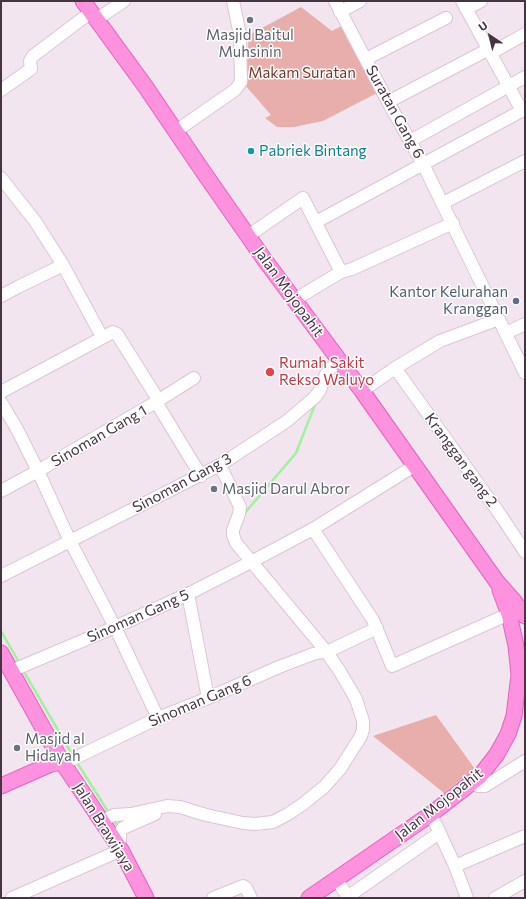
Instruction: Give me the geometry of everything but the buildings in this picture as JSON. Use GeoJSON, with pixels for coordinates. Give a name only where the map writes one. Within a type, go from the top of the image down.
{"type":"FeatureCollection","features":[{"type":"Feature","properties":{"kind":"main road","name":"Jalan Mojopahit"},"geometry":{"type":"LineString","coordinates":[[91,11],[146,86],[248,236],[362,391],[497,582],[525,616]]}},
{"type":"Feature","properties":{"kind":"main road","name":"Jalan Mojopahit"},"geometry":{"type":"LineString","coordinates":[[309,898],[431,814],[480,776],[497,754],[508,734],[514,716],[519,675],[516,646],[509,614],[497,582]]}},
{"type":"Feature","properties":{"kind":"main road","name":"Jalan Brawijaya"},"geometry":{"type":"LineString","coordinates":[[1,653],[18,668],[107,820],[117,848],[146,898]]}},
{"type":"Feature","properties":{"kind":"main road"},"geometry":{"type":"LineString","coordinates":[[514,716],[525,694]]}},
{"type":"Feature","properties":{"kind":"main road"},"geometry":{"type":"LineString","coordinates":[[1,786],[51,764],[71,759]]}},
{"type":"Feature","properties":{"kind":"street"},"geometry":{"type":"LineString","coordinates":[[1,90],[31,69],[30,61],[33,56],[91,11],[124,1]]}},
{"type":"Feature","properties":{"kind":"street"},"geometry":{"type":"LineString","coordinates":[[176,132],[236,90],[241,82],[240,34],[233,1]]}},
{"type":"Feature","properties":{"kind":"street"},"geometry":{"type":"LineString","coordinates":[[337,6],[360,1]]}},
{"type":"Feature","properties":{"kind":"street"},"geometry":{"type":"LineString","coordinates":[[316,222],[523,110],[464,5],[481,1]]}},
{"type":"Feature","properties":{"kind":"street","name":"Suratan Gang 6"},"geometry":{"type":"LineString","coordinates":[[337,6],[443,203],[525,373]]}},
{"type":"Feature","properties":{"kind":"street"},"geometry":{"type":"LineString","coordinates":[[366,59],[446,18]]}},
{"type":"Feature","properties":{"kind":"street"},"geometry":{"type":"LineString","coordinates":[[388,102],[525,34]]}},
{"type":"Feature","properties":{"kind":"street"},"geometry":{"type":"LineString","coordinates":[[410,141],[525,77]]}},
{"type":"Feature","properties":{"kind":"street"},"geometry":{"type":"LineString","coordinates":[[443,203],[525,161]]}},
{"type":"Feature","properties":{"kind":"street"},"geometry":{"type":"LineString","coordinates":[[1,178],[35,221],[63,265],[102,337]]}},
{"type":"Feature","properties":{"kind":"street"},"geometry":{"type":"LineString","coordinates":[[248,236],[303,198],[341,272]]}},
{"type":"Feature","properties":{"kind":"street"},"geometry":{"type":"LineString","coordinates":[[294,300],[341,272],[352,270],[453,224]]}},
{"type":"Feature","properties":{"kind":"street"},"geometry":{"type":"LineString","coordinates":[[1,296],[63,265]]}},
{"type":"Feature","properties":{"kind":"street"},"geometry":{"type":"LineString","coordinates":[[362,391],[395,368],[440,341],[499,319]]}},
{"type":"Feature","properties":{"kind":"street"},"geometry":{"type":"LineString","coordinates":[[506,333],[525,324]]}},
{"type":"Feature","properties":{"kind":"street"},"geometry":{"type":"LineString","coordinates":[[1,392],[113,332],[117,334],[158,401],[201,476]]}},
{"type":"Feature","properties":{"kind":"street","name":"Sinoman Gang 3"},"geometry":{"type":"LineString","coordinates":[[1,576],[201,476],[220,465],[286,421],[315,397],[320,390],[326,374],[331,368],[340,362]]}},
{"type":"Feature","properties":{"kind":"street","name":"Kranggan gang 2"},"geometry":{"type":"LineString","coordinates":[[395,368],[497,510],[525,552]]}},
{"type":"Feature","properties":{"kind":"street","name":"Sinoman Gang 1"},"geometry":{"type":"LineString","coordinates":[[1,490],[38,471],[158,401],[194,378]]}},
{"type":"Feature","properties":{"kind":"street"},"geometry":{"type":"LineString","coordinates":[[1,402],[18,431],[38,471],[70,541],[115,627],[158,718]]}},
{"type":"Feature","properties":{"kind":"street"},"geometry":{"type":"LineString","coordinates":[[107,820],[167,806],[180,807],[243,824],[273,822],[303,804],[324,787],[351,754],[361,736],[363,721],[356,699],[328,650],[251,562],[234,540],[233,530],[240,507],[220,465]]}},
{"type":"Feature","properties":{"kind":"street","name":"Sinoman Gang 5"},"geometry":{"type":"LineString","coordinates":[[18,668],[188,594],[251,562],[313,529],[414,466]]}},
{"type":"Feature","properties":{"kind":"street"},"geometry":{"type":"LineString","coordinates":[[313,529],[377,628],[392,666],[509,614]]}},
{"type":"Feature","properties":{"kind":"street"},"geometry":{"type":"LineString","coordinates":[[188,594],[208,698]]}},
{"type":"Feature","properties":{"kind":"street","name":"Sinoman Gang 6"},"geometry":{"type":"LineString","coordinates":[[71,759],[158,718],[208,698],[279,666],[328,650],[377,628]]}},
{"type":"Feature","properties":{"kind":"street"},"geometry":{"type":"LineString","coordinates":[[497,754],[498,766],[505,774]]}},
{"type":"Feature","properties":{"kind":"street"},"geometry":{"type":"LineString","coordinates":[[472,782],[478,786],[485,786],[525,761]]}},
{"type":"Feature","properties":{"kind":"street"},"geometry":{"type":"LineString","coordinates":[[12,898],[117,848],[120,840],[120,832],[123,828],[154,814],[168,813]]}},
{"type":"Feature","properties":{"kind":"street"},"geometry":{"type":"LineString","coordinates":[[431,814],[467,898]]}},
{"type":"Feature","properties":{"kind":"street"},"geometry":{"type":"LineString","coordinates":[[336,879],[348,898],[439,833]]}},
{"type":"Feature","properties":{"kind":"street"},"geometry":{"type":"LineString","coordinates":[[454,866],[525,836]]}},
{"type":"Feature","properties":{"kind":"street"},"geometry":{"type":"LineString","coordinates":[[495,898],[525,881]]}},
{"type":"Feature","properties":{"kind":"street"},"geometry":{"type":"LineString","coordinates":[[213,898],[243,886],[246,888],[250,898]]}},
{"type":"Feature","properties":{"kind":"green space","name":"Makam Suratan"},"geometry":{"type":"Polygon","coordinates":[[[301,7],[332,31],[345,24],[377,93],[323,121],[294,127],[277,127],[265,118],[271,115],[245,85],[249,35],[301,7]]]}},
{"type":"Feature","properties":{"kind":"green space"},"geometry":{"type":"Polygon","coordinates":[[[436,715],[475,769],[444,793],[373,736],[436,715]]]}},
{"type":"Feature","properties":{"kind":"waterway"},"geometry":{"type":"LineString","coordinates":[[244,514],[296,453],[316,402]]}},
{"type":"Feature","properties":{"kind":"waterway"},"geometry":{"type":"LineString","coordinates":[[1,631],[20,664]]}},
{"type":"Feature","properties":{"kind":"waterway"},"geometry":{"type":"LineString","coordinates":[[23,670],[73,756]]}},
{"type":"Feature","properties":{"kind":"waterway"},"geometry":{"type":"LineString","coordinates":[[76,761],[109,813]]}},
{"type":"Feature","properties":{"kind":"waterway"},"geometry":{"type":"LineString","coordinates":[[113,819],[117,825]]}},
{"type":"Feature","properties":{"kind":"place","name":"Masjid Baitul Muhsinin"},"geometry":{"type":"Point","coordinates":[250,20]}},
{"type":"Feature","properties":{"kind":"place","name":"Pabriek Bintang"},"geometry":{"type":"Point","coordinates":[251,151]}},
{"type":"Feature","properties":{"kind":"place","name":"Kantor Kelurahan Kranggan"},"geometry":{"type":"Point","coordinates":[516,301]}},
{"type":"Feature","properties":{"kind":"place","name":"Rumah Sakit Rekso Waluyo"},"geometry":{"type":"Point","coordinates":[270,372]}},
{"type":"Feature","properties":{"kind":"place","name":"Masjid Darul Abror"},"geometry":{"type":"Point","coordinates":[214,489]}},
{"type":"Feature","properties":{"kind":"place","name":"Masjid al Hidayah"},"geometry":{"type":"Point","coordinates":[17,748]}}]}
